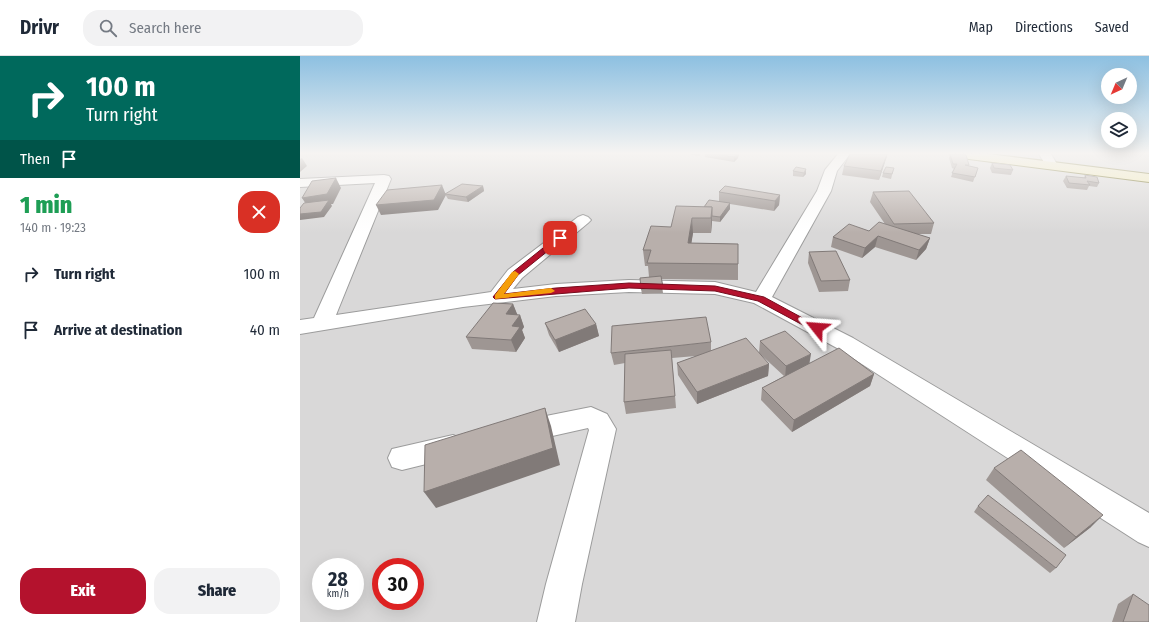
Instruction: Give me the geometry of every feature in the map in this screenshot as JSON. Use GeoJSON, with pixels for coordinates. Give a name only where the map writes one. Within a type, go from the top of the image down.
{"type":"FeatureCollection","features":[{"type":"Feature","properties":{"kind":"street"},"geometry":{"type":"LineString","coordinates":[[300,183],[354,180]]}},
{"type":"Feature","properties":{"kind":"street"},"geometry":{"type":"LineString","coordinates":[[322,324],[383,180]]}},
{"type":"Feature","properties":{"kind":"street"},"geometry":{"type":"LineString","coordinates":[[761,299],[824,191],[828,180]]}},
{"type":"Feature","properties":{"kind":"street"},"geometry":{"type":"LineString","coordinates":[[497,297],[515,274],[583,220]]}},
{"type":"Feature","properties":{"kind":"street"},"geometry":{"type":"LineString","coordinates":[[300,327],[463,301],[556,290],[629,286],[715,288],[761,299],[845,343],[1149,531]]}},
{"type":"Feature","properties":{"kind":"street"},"geometry":{"type":"LineString","coordinates":[[402,458],[591,417],[598,421],[602,429],[556,622]]}},
{"type":"Feature","properties":{"kind":"shaded area"},"geometry":{"type":"Polygon","coordinates":[[[300,180],[1149,180],[1149,622],[300,622],[300,180]]]}},
{"type":"Feature","properties":{"kind":"building"},"geometry":{"type":"Polygon","coordinates":[[[335,180],[327,194],[302,198],[312,181],[335,180]]]}},
{"type":"Feature","properties":{"kind":"building"},"geometry":{"type":"Polygon","coordinates":[[[1068,180],[1098,180],[1099,183],[1087,181],[1090,185],[1069,183],[1068,180]]]}},
{"type":"Feature","properties":{"kind":"building"},"geometry":{"type":"Polygon","coordinates":[[[462,184],[483,186],[466,197],[445,194],[462,184]]]}},
{"type":"Feature","properties":{"kind":"building"},"geometry":{"type":"Polygon","coordinates":[[[442,185],[434,200],[376,205],[387,190],[442,185]]]}},
{"type":"Feature","properties":{"kind":"building"},"geometry":{"type":"Polygon","coordinates":[[[725,186],[780,195],[775,201],[719,192],[725,186]]]}},
{"type":"Feature","properties":{"kind":"building"},"geometry":{"type":"Polygon","coordinates":[[[909,191],[934,223],[894,224],[873,192],[909,191]]]}},
{"type":"Feature","properties":{"kind":"building"},"geometry":{"type":"Polygon","coordinates":[[[329,200],[321,212],[300,214],[300,208],[304,203],[329,200]]]}},
{"type":"Feature","properties":{"kind":"building"},"geometry":{"type":"Polygon","coordinates":[[[709,200],[730,203],[720,217],[712,216],[712,207],[704,207],[709,200]]]}},
{"type":"Feature","properties":{"kind":"building"},"geometry":{"type":"Polygon","coordinates":[[[676,206],[712,207],[711,218],[692,218],[688,243],[738,244],[738,264],[647,263],[651,250],[643,250],[651,226],[671,227],[676,206]]]}},
{"type":"Feature","properties":{"kind":"building"},"geometry":{"type":"Polygon","coordinates":[[[879,222],[930,238],[919,250],[878,236],[865,248],[833,237],[849,224],[869,231],[879,222]]]}},
{"type":"Feature","properties":{"kind":"building"},"geometry":{"type":"Polygon","coordinates":[[[836,251],[850,280],[821,281],[809,252],[836,251]]]}},
{"type":"Feature","properties":{"kind":"building"},"geometry":{"type":"Polygon","coordinates":[[[661,276],[663,287],[641,289],[640,278],[661,276]]]}},
{"type":"Feature","properties":{"kind":"building"},"geometry":{"type":"Polygon","coordinates":[[[493,303],[513,304],[506,314],[520,315],[512,326],[520,327],[511,340],[466,337],[493,303]]]}},
{"type":"Feature","properties":{"kind":"building"},"geometry":{"type":"Polygon","coordinates":[[[585,309],[596,324],[555,340],[545,323],[585,309]]]}},
{"type":"Feature","properties":{"kind":"building"},"geometry":{"type":"Polygon","coordinates":[[[706,317],[711,342],[611,353],[612,326],[706,317]]]}},
{"type":"Feature","properties":{"kind":"building"},"geometry":{"type":"Polygon","coordinates":[[[785,331],[811,354],[786,366],[760,341],[785,331]]]}},
{"type":"Feature","properties":{"kind":"building"},"geometry":{"type":"Polygon","coordinates":[[[746,338],[769,364],[697,392],[677,363],[746,338]]]}},
{"type":"Feature","properties":{"kind":"building"},"geometry":{"type":"Polygon","coordinates":[[[839,348],[874,374],[794,420],[762,388],[839,348]]]}},
{"type":"Feature","properties":{"kind":"building"},"geometry":{"type":"Polygon","coordinates":[[[671,350],[675,396],[624,402],[625,354],[671,350]]]}},
{"type":"Feature","properties":{"kind":"building"},"geometry":{"type":"Polygon","coordinates":[[[545,408],[553,448],[424,492],[425,445],[545,408]]]}},
{"type":"Feature","properties":{"kind":"building"},"geometry":{"type":"Polygon","coordinates":[[[1021,450],[1103,515],[1076,537],[994,468],[1021,450]]]}},
{"type":"Feature","properties":{"kind":"building"},"geometry":{"type":"Polygon","coordinates":[[[988,495],[1066,555],[1056,568],[978,506],[988,495]]]}},
{"type":"Feature","properties":{"kind":"building"},"geometry":{"type":"Polygon","coordinates":[[[1133,594],[1149,605],[1149,622],[1123,622],[1133,594]]]}},
{"type":"Feature","properties":{"kind":"slow traffic"},"geometry":{"type":"LineString","coordinates":[[515,274],[497,297],[551,291]]}},
{"type":"Feature","properties":{"kind":"route"},"geometry":{"type":"LineString","coordinates":[[560,238],[515,274],[497,297],[556,290],[629,286],[715,288],[761,299],[817,328]]}}]}
